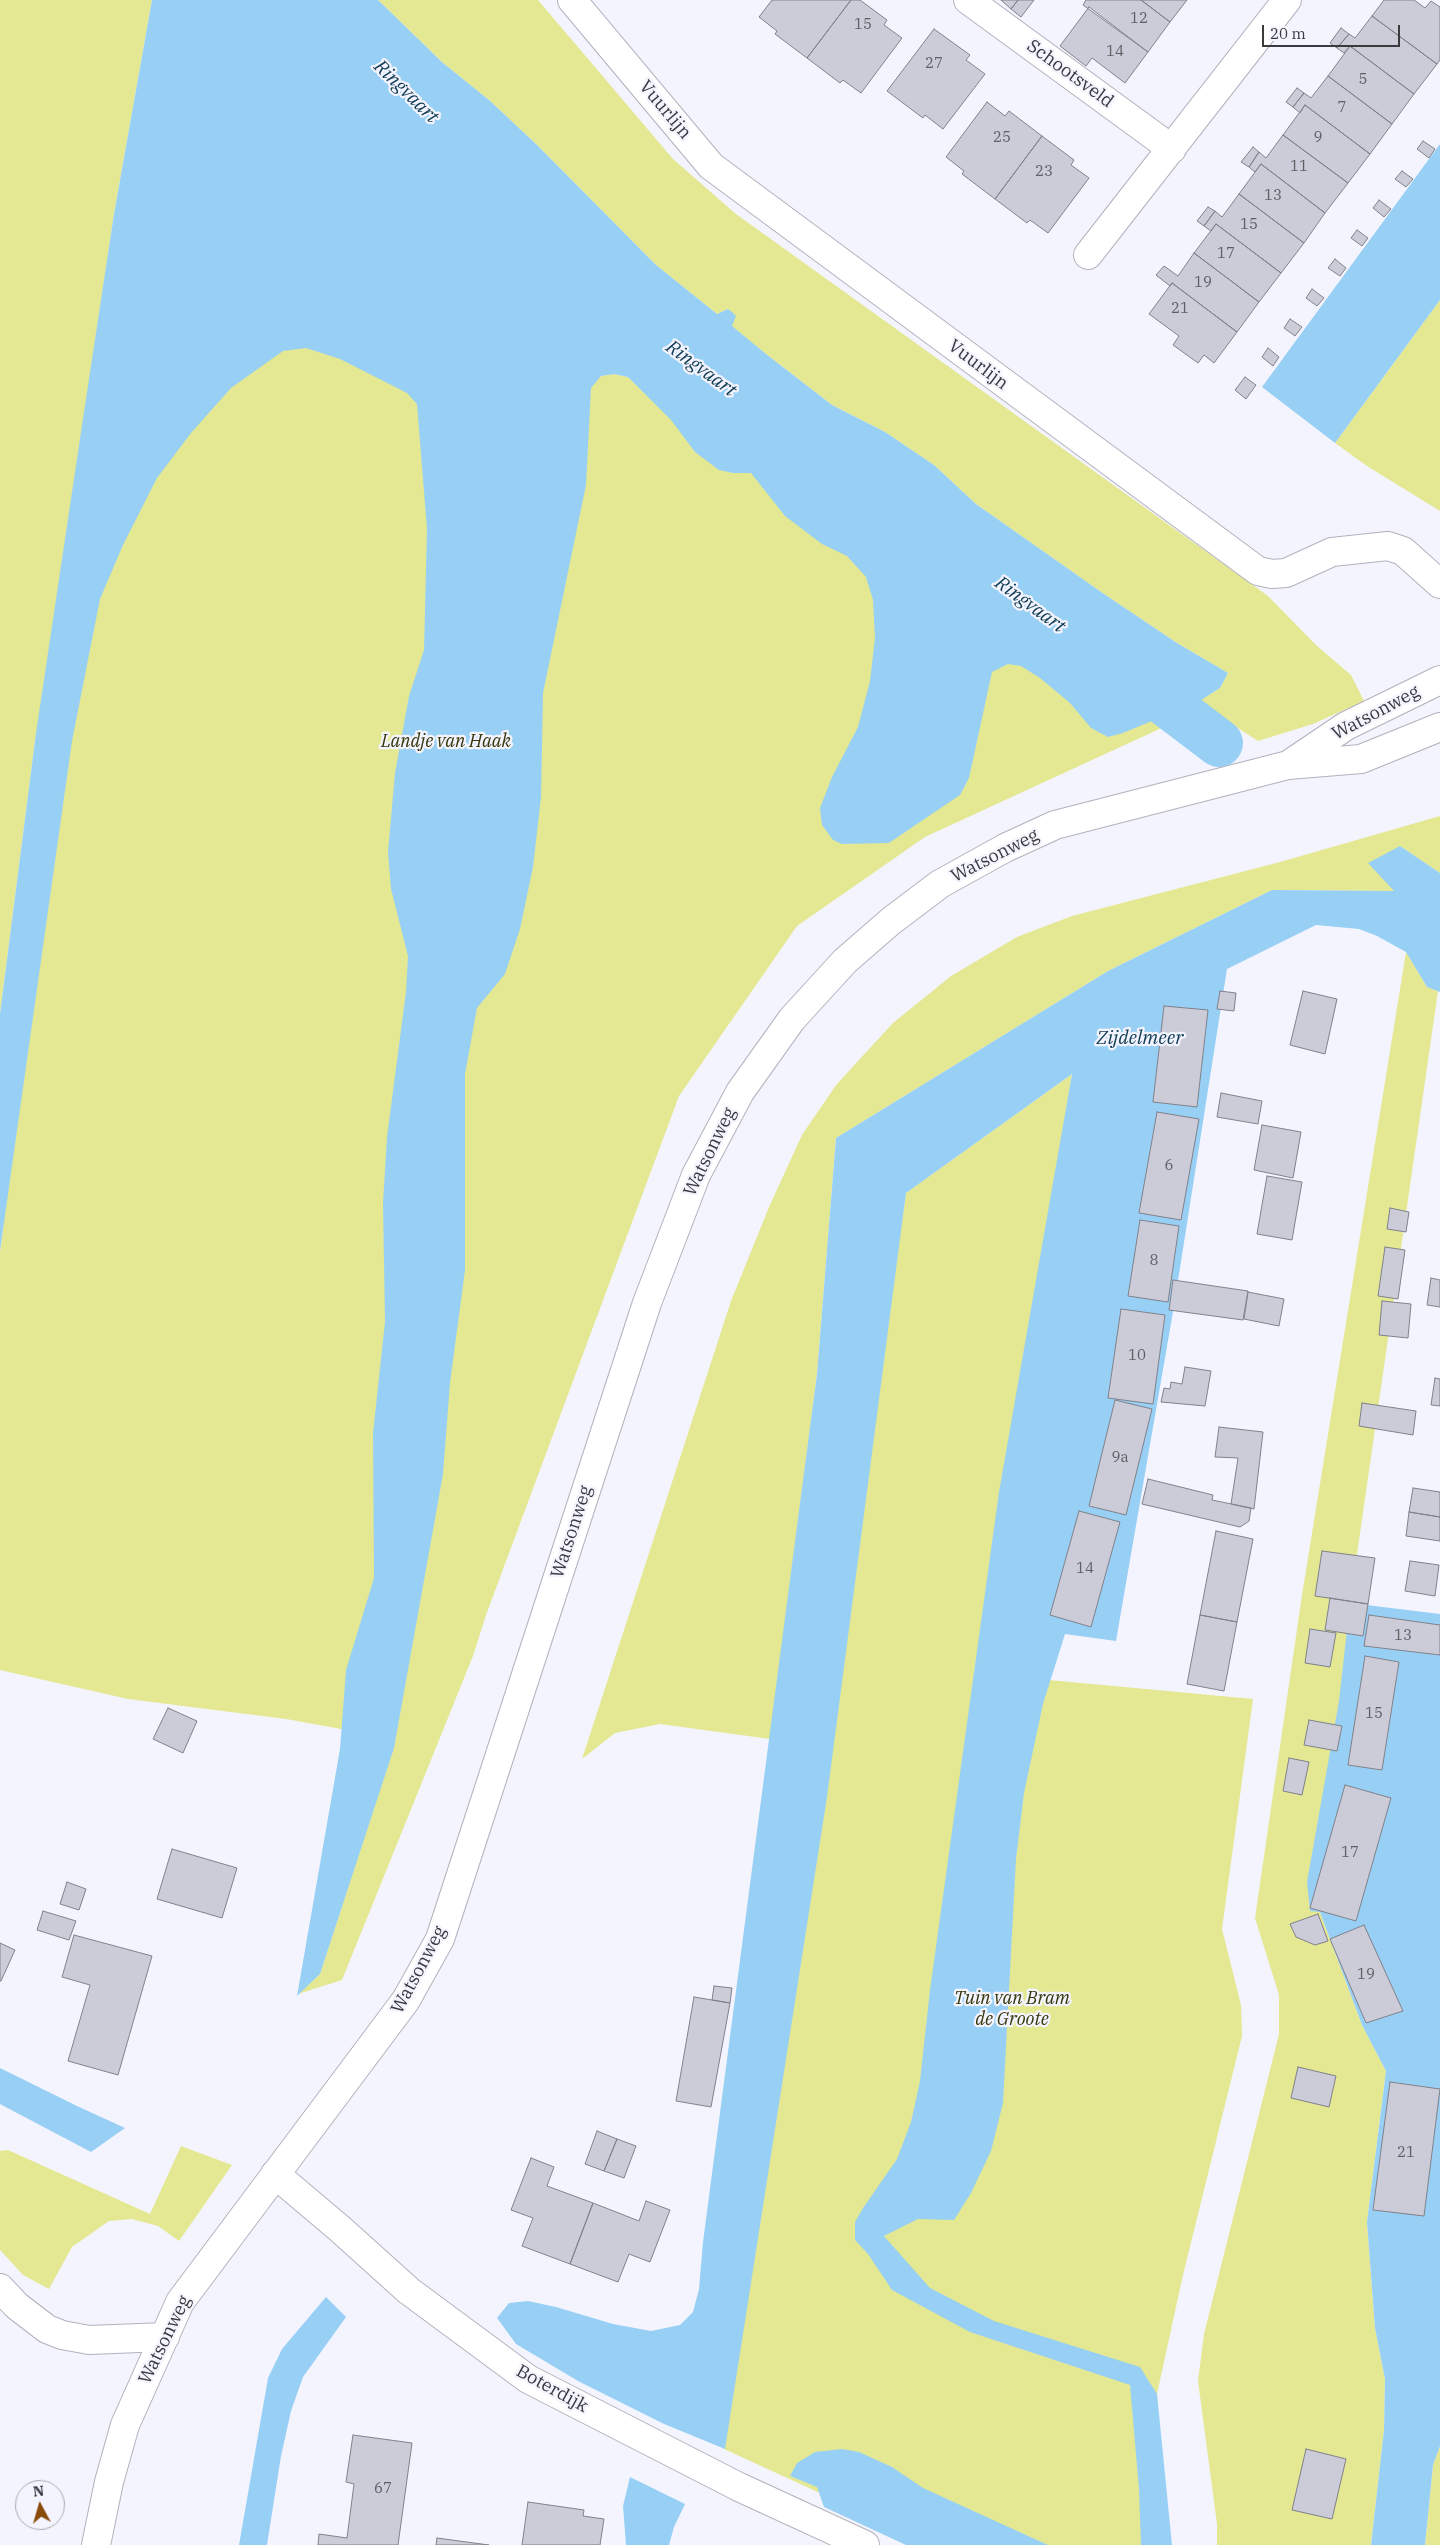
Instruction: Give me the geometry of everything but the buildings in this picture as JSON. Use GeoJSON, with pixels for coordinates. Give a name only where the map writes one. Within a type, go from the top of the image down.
{"type":"FeatureCollection","features":[{"type":"Feature","properties":{"kind":"street","name":"Vuurlijn"},"geometry":{"type":"LineString","coordinates":[[572,0],[711,166],[1258,571],[1272,574],[1286,573],[1332,552],[1388,546],[1404,552],[1440,584]]}},
{"type":"Feature","properties":{"kind":"street","name":"Schootsveld"},"geometry":{"type":"LineString","coordinates":[[968,0],[1172,149]]}},
{"type":"Feature","properties":{"kind":"street"},"geometry":{"type":"LineString","coordinates":[[1088,255],[1287,0]]}},
{"type":"Feature","properties":{"kind":"street","name":"Watsonweg"},"geometry":{"type":"LineString","coordinates":[[1288,765],[1346,726],[1440,680]]}},
{"type":"Feature","properties":{"kind":"street","name":"Watsonweg"},"geometry":{"type":"LineString","coordinates":[[96,2545],[109,2482],[126,2425],[180,2302],[406,2000],[440,1939],[646,1303],[696,1175],[740,1092],[792,1019],[845,961],[891,921],[940,884],[1005,848],[1055,825],[1288,765],[1361,758],[1440,727]]}},
{"type":"Feature","properties":{"kind":"street","name":"Boterdijk"},"geometry":{"type":"LineString","coordinates":[[275,2174],[409,2291],[528,2379],[739,2487],[865,2545]]}},
{"type":"Feature","properties":{"kind":"street"},"geometry":{"type":"LineString","coordinates":[[0,2288],[17,2306],[47,2329],[62,2335],[89,2340],[165,2336]]}},
{"type":"Feature","properties":{"kind":"green space","name":"Landje van Haak"},"geometry":{"type":"Polygon","coordinates":[[[0,0],[152,0],[114,214],[91,370],[157,0],[601,376],[614,374],[628,377],[669,417],[1168,725],[925,837],[797,926],[679,1096],[486,1615],[473,1656],[342,1980],[298,1994],[320,1974],[396,1739],[286,1719],[128,1699],[0,1670],[0,1251],[4,1222],[36,733],[0,1014],[0,0]]]}},
{"type":"Feature","properties":{"kind":"green space"},"geometry":{"type":"Polygon","coordinates":[[[378,0],[538,0],[673,159],[736,214],[1268,596],[1316,645],[1351,675],[1364,701],[1313,724],[1258,741],[1197,702],[1220,688],[1228,673],[1177,643],[1104,594],[976,504],[934,465],[885,432],[832,405],[766,354],[731,326],[728,309],[717,314],[656,265],[536,144],[489,100],[443,63],[378,0]]]}},
{"type":"Feature","properties":{"kind":"green space"},"geometry":{"type":"Polygon","coordinates":[[[1440,300],[1440,511],[1367,466],[1335,443],[1440,300]]]}},
{"type":"Feature","properties":{"kind":"green space"},"geometry":{"type":"Polygon","coordinates":[[[1440,816],[1440,873],[1400,846],[1394,891],[1272,890],[1108,971],[836,1138],[817,1374],[770,1739],[660,1724],[615,1733],[582,1759],[731,1301],[769,1207],[802,1135],[836,1085],[893,1023],[951,976],[1017,937],[1072,916],[1280,862],[1440,816]]]}},
{"type":"Feature","properties":{"kind":"green space"},"geometry":{"type":"Polygon","coordinates":[[[1406,952],[1427,987],[1438,991],[1350,1603],[1320,1912],[1362,2025],[1386,2071],[1367,2222],[1375,2328],[1385,2379],[1384,2430],[1371,2545],[1217,2545],[1217,2524],[1198,2381],[1204,2334],[1279,2034],[1279,1995],[1255,1918],[1302,1595],[1406,952]]]}},
{"type":"Feature","properties":{"kind":"green space","name":"Tuin van Bram de Groote"},"geometry":{"type":"Polygon","coordinates":[[[1072,1074],[974,1673],[1253,1699],[1222,1929],[1241,2005],[1242,2036],[1183,2275],[1157,2394],[1168,2545],[933,2545],[724,2449],[906,1193],[1072,1074]]]}},
{"type":"Feature","properties":{"kind":"green space"},"geometry":{"type":"Polygon","coordinates":[[[181,2146],[232,2165],[179,2241],[158,2226],[132,2219],[109,2221],[72,2247],[49,2289],[23,2275],[0,2250],[0,2151],[8,2150],[150,2214],[181,2146]]]}},
{"type":"Feature","properties":{"kind":"green space"},"geometry":{"type":"Polygon","coordinates":[[[1440,2446],[1440,2545],[1425,2545],[1433,2465],[1440,2446]]]}},
{"type":"Feature","properties":{"kind":"water","name":"Ringvaart"},"geometry":{"type":"Polygon","coordinates":[[[152,0],[378,0],[443,63],[489,100],[536,144],[656,265],[717,314],[728,309],[732,312],[736,316],[732,326],[766,354],[832,405],[885,432],[934,465],[976,504],[1104,594],[1177,643],[1228,673],[1220,688],[1198,702],[1238,729],[1208,740],[1171,713],[1123,733],[1108,737],[1091,728],[1070,703],[1040,678],[1021,666],[1008,664],[992,672],[969,778],[960,795],[889,843],[842,844],[833,840],[822,825],[820,808],[832,777],[858,727],[870,681],[875,638],[873,600],[866,577],[847,556],[822,544],[785,516],[751,473],[733,473],[719,470],[695,452],[671,420],[628,377],[614,374],[601,376],[591,388],[586,485],[543,693],[541,797],[533,867],[520,929],[505,974],[477,1008],[465,1074],[465,1270],[450,1383],[443,1474],[394,1748],[320,1974],[297,1996],[340,1749],[346,1670],[374,1578],[373,1433],[385,1322],[383,1203],[387,1137],[406,992],[408,956],[391,889],[388,852],[395,773],[409,696],[424,650],[427,529],[417,404],[407,393],[340,359],[306,348],[283,351],[231,388],[191,433],[157,478],[123,545],[100,599],[72,741],[0,1251],[0,1014],[36,733],[84,412],[114,214],[152,0]]]}},
{"type":"Feature","properties":{"kind":"water"},"geometry":{"type":"Polygon","coordinates":[[[1440,144],[1440,300],[1335,443],[1262,387],[1440,144]]]}},
{"type":"Feature","properties":{"kind":"water","name":"Zijdelmeer"},"geometry":{"type":"Polygon","coordinates":[[[1400,846],[1440,873],[1440,992],[1427,987],[1406,952],[1377,936],[1359,929],[1316,925],[1227,969],[1174,1306],[1116,1641],[1065,1634],[1043,1704],[1024,1793],[1016,1859],[1003,2103],[991,2151],[971,2193],[954,2220],[918,2219],[884,2236],[930,2288],[994,2321],[1140,2367],[1157,2394],[1172,2545],[1141,2545],[1139,2489],[1130,2385],[970,2332],[892,2290],[868,2254],[855,2240],[855,2222],[897,2159],[911,2122],[920,2081],[930,1990],[999,1492],[1072,1074],[906,1193],[827,1797],[725,2449],[664,2424],[578,2381],[516,2344],[497,2318],[509,2303],[528,2301],[556,2307],[613,2324],[651,2331],[680,2325],[693,2312],[699,2289],[703,2242],[817,1374],[836,1138],[1108,971],[1272,890],[1394,891],[1368,863],[1400,846]]]}},
{"type":"Feature","properties":{"kind":"water"},"geometry":{"type":"Polygon","coordinates":[[[1350,1603],[1440,1614],[1440,2446],[1433,2465],[1425,2545],[1371,2545],[1384,2430],[1385,2379],[1375,2328],[1367,2222],[1386,2071],[1362,2025],[1320,1912],[1310,1911],[1307,1882],[1339,1701],[1350,1603]]]}},
{"type":"Feature","properties":{"kind":"water"},"geometry":{"type":"Polygon","coordinates":[[[0,2068],[125,2128],[91,2152],[0,2104],[0,2068]]]}},
{"type":"Feature","properties":{"kind":"water"},"geometry":{"type":"Polygon","coordinates":[[[326,2297],[346,2317],[303,2377],[291,2411],[281,2456],[267,2545],[239,2545],[268,2378],[282,2349],[326,2297]]]}},
{"type":"Feature","properties":{"kind":"water"},"geometry":{"type":"Polygon","coordinates":[[[842,2449],[859,2452],[892,2467],[923,2488],[1048,2545],[906,2545],[824,2507],[817,2487],[790,2476],[797,2463],[815,2452],[842,2449]]]}},
{"type":"Feature","properties":{"kind":"water"},"geometry":{"type":"Polygon","coordinates":[[[630,2477],[685,2504],[674,2527],[669,2545],[626,2545],[623,2506],[630,2477]]]}},
{"type":"Feature","properties":{"kind":"waterway"},"geometry":{"type":"LineString","coordinates":[[1161,699],[1219,743]]}}]}
